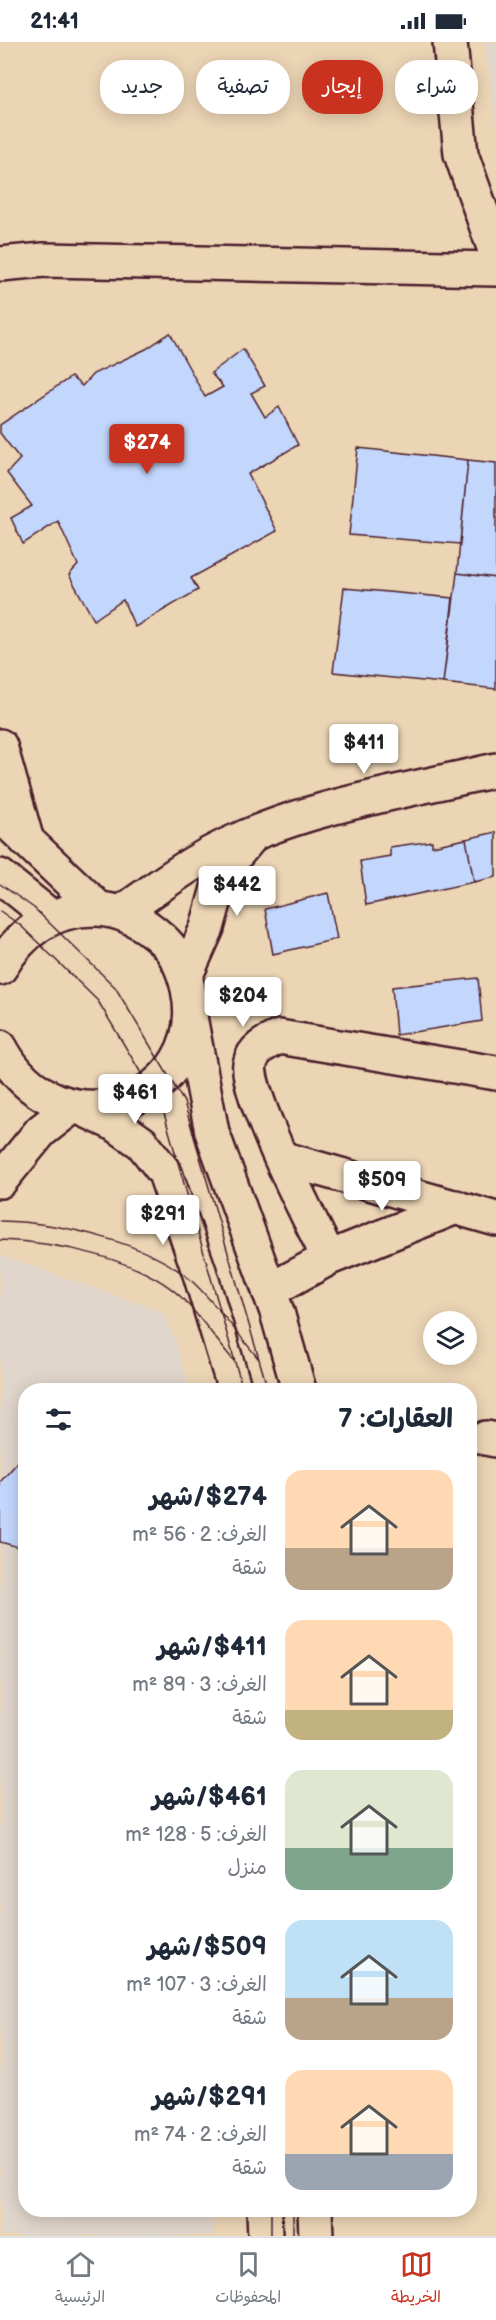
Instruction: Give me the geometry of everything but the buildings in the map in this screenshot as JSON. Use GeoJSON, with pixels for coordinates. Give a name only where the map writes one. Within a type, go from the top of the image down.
{"type":"FeatureCollection","features":[{"type":"Feature","properties":{"kind":"street"},"geometry":{"type":"LineString","coordinates":[[450,42],[461,154],[496,252]]}},
{"type":"Feature","properties":{"kind":"street"},"geometry":{"type":"LineString","coordinates":[[0,264],[44,260],[496,269]]}},
{"type":"Feature","properties":{"kind":"street"},"geometry":{"type":"LineString","coordinates":[[0,746],[27,841]]}},
{"type":"Feature","properties":{"kind":"street"},"geometry":{"type":"LineString","coordinates":[[110,911],[193,863],[251,836],[303,816],[496,770]]}},
{"type":"Feature","properties":{"kind":"street"},"geometry":{"type":"LineString","coordinates":[[0,815],[27,841],[110,911]]}},
{"type":"Feature","properties":{"kind":"street"},"geometry":{"type":"LineString","coordinates":[[185,976],[207,928],[224,872],[251,836]]}},
{"type":"Feature","properties":{"kind":"street"},"geometry":{"type":"LineString","coordinates":[[0,876],[51,917]]}},
{"type":"Feature","properties":{"kind":"street"},"geometry":{"type":"LineString","coordinates":[[0,968],[11,949],[27,932],[51,917],[82,909],[110,911],[138,921],[167,944],[178,959],[190,998],[190,1019],[212,1132],[269,1291],[297,1383]]}},
{"type":"Feature","properties":{"kind":"street"},"geometry":{"type":"LineString","coordinates":[[0,1181],[41,1131],[77,1107],[106,1107],[129,1101],[151,1089],[167,1074],[183,1048],[190,1019]]}},
{"type":"Feature","properties":{"kind":"street"},"geometry":{"type":"LineString","coordinates":[[328,1258],[263,1116],[249,1066],[254,1054],[263,1045],[279,1037],[496,1073]]}},
{"type":"Feature","properties":{"kind":"street"},"geometry":{"type":"LineString","coordinates":[[0,1047],[9,1065],[27,1084],[48,1098],[77,1107],[115,1124],[142,1143],[165,1173],[200,1274],[233,1383]]}},
{"type":"Feature","properties":{"kind":"street"},"geometry":{"type":"LineString","coordinates":[[281,1158],[496,1219]]}},
{"type":"Feature","properties":{"kind":"street"},"geometry":{"type":"LineString","coordinates":[[269,1291],[328,1258],[456,1207]]}},
{"type":"Feature","properties":{"kind":"street"},"geometry":{"type":"LineString","coordinates":[[265,2217],[266,2236]]}},
{"type":"Feature","properties":{"kind":"street"},"geometry":{"type":"LineString","coordinates":[[315,2217],[316,2236]]}},
{"type":"Feature","properties":{"kind":"shaded area"},"geometry":{"type":"Polygon","coordinates":[[[485,42],[496,42],[496,132],[485,42]]]}},
{"type":"Feature","properties":{"kind":"shaded area"},"geometry":{"type":"Polygon","coordinates":[[[0,1255],[163,1312],[176,1341],[187,1383],[18,1383],[18,2217],[213,2217],[214,2236],[0,2236],[0,1255]]]}},
{"type":"Feature","properties":{"kind":"tram line"},"geometry":{"type":"LineString","coordinates":[[0,884],[34,908],[115,987],[184,1102],[266,1383]]}},
{"type":"Feature","properties":{"kind":"tram line"},"geometry":{"type":"LineString","coordinates":[[0,911],[20,925],[98,1001],[163,1110],[241,1383]]}},
{"type":"Feature","properties":{"kind":"tram line"},"geometry":{"type":"LineString","coordinates":[[0,1221],[23,1222],[76,1231],[104,1238],[156,1257],[178,1270],[196,1285],[258,1358]]}},
{"type":"Feature","properties":{"kind":"tram line"},"geometry":{"type":"LineString","coordinates":[[0,1240],[46,1244],[71,1249],[120,1262],[143,1272],[164,1283],[181,1297],[234,1361]]}},
{"type":"Feature","properties":{"kind":"tram line"},"geometry":{"type":"LineString","coordinates":[[271,2217],[271,2236]]}},
{"type":"Feature","properties":{"kind":"tram line"},"geometry":{"type":"LineString","coordinates":[[293,2217],[293,2236]]}}]}
